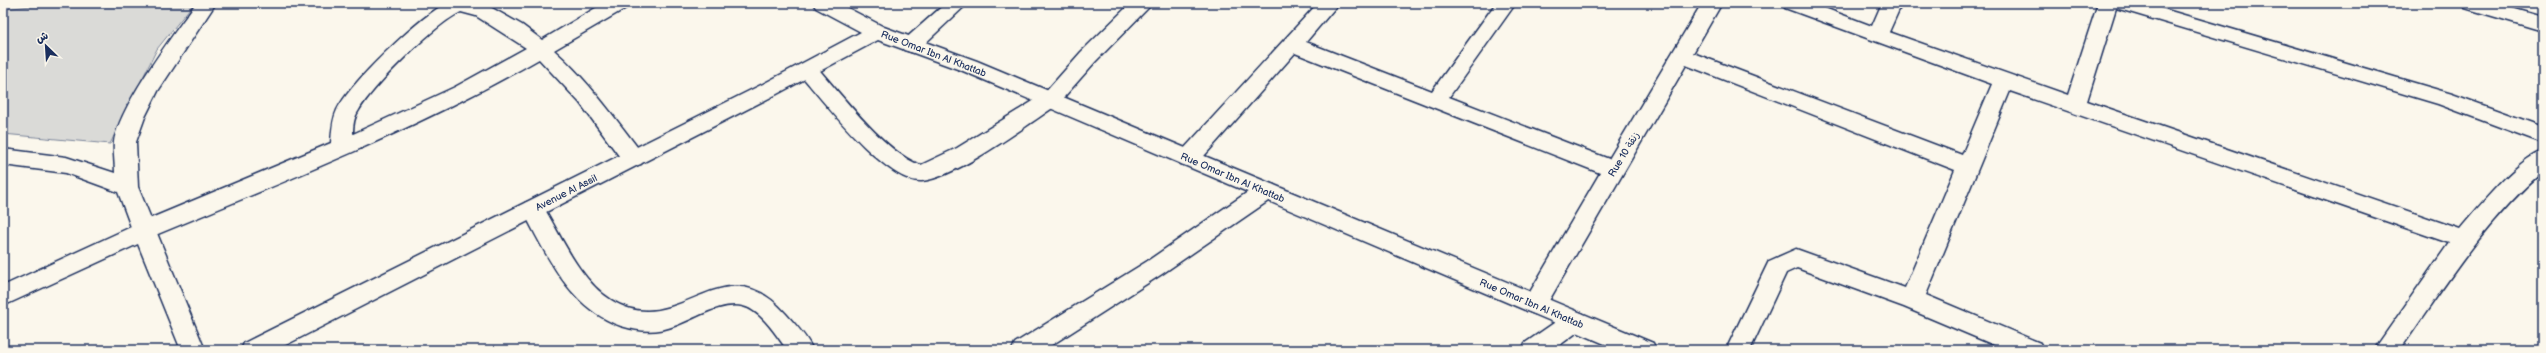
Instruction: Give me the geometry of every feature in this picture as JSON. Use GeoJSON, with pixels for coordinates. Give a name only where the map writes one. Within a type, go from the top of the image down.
{"type":"FeatureCollection","features":[{"type":"Feature","properties":{"kind":"street"},"geometry":{"type":"LineString","coordinates":[[193,350],[151,253],[145,230],[127,187],[125,142],[134,116],[178,42],[206,3]]}},
{"type":"Feature","properties":{"kind":"street"},"geometry":{"type":"LineString","coordinates":[[3,297],[145,230],[342,146],[440,102],[541,48],[619,3]]}},
{"type":"Feature","properties":{"kind":"street","name":"Rue Omar Ibn Al Khattab"},"geometry":{"type":"LineString","coordinates":[[823,3],[877,32],[911,44],[1050,100],[1644,350]]}},
{"type":"Feature","properties":{"kind":"street"},"geometry":{"type":"LineString","coordinates":[[911,44],[958,3]]}},
{"type":"Feature","properties":{"kind":"street"},"geometry":{"type":"LineString","coordinates":[[808,70],[881,150],[904,169],[921,174],[944,166],[1050,100],[1088,57],[1143,3]]}},
{"type":"Feature","properties":{"kind":"street"},"geometry":{"type":"LineString","coordinates":[[1189,158],[1329,3]]}},
{"type":"Feature","properties":{"kind":"street"},"geometry":{"type":"LineString","coordinates":[[1436,100],[1506,3]]}},
{"type":"Feature","properties":{"kind":"street","name":"Rue 10 زنقة"},"geometry":{"type":"LineString","coordinates":[[1535,304],[1712,3]]}},
{"type":"Feature","properties":{"kind":"street"},"geometry":{"type":"LineString","coordinates":[[1792,3],[1878,34],[1932,56],[2466,240]]}},
{"type":"Feature","properties":{"kind":"street"},"geometry":{"type":"LineString","coordinates":[[1878,34],[1892,3]]}},
{"type":"Feature","properties":{"kind":"street"},"geometry":{"type":"LineString","coordinates":[[2076,105],[2108,3]]}},
{"type":"Feature","properties":{"kind":"street"},"geometry":{"type":"LineString","coordinates":[[2121,3],[2445,99],[2543,135]]}},
{"type":"Feature","properties":{"kind":"street"},"geometry":{"type":"LineString","coordinates":[[2472,3],[2543,24]]}},
{"type":"Feature","properties":{"kind":"street"},"geometry":{"type":"LineString","coordinates":[[342,146],[343,121],[364,89],[448,10],[464,5],[476,8],[498,20],[541,48],[596,107],[633,158]]}},
{"type":"Feature","properties":{"kind":"street","name":"Avenue Al Assil"},"geometry":{"type":"LineString","coordinates":[[253,350],[808,70],[877,32]]}},
{"type":"Feature","properties":{"kind":"street"},"geometry":{"type":"LineString","coordinates":[[1292,44],[1614,170]]}},
{"type":"Feature","properties":{"kind":"street"},"geometry":{"type":"LineString","coordinates":[[1681,56],[1865,125],[1967,166]]}},
{"type":"Feature","properties":{"kind":"street"},"geometry":{"type":"LineString","coordinates":[[1912,300],[2004,80]]}},
{"type":"Feature","properties":{"kind":"street"},"geometry":{"type":"LineString","coordinates":[[3,157],[48,160],[97,172],[127,187]]}},
{"type":"Feature","properties":{"kind":"street"},"geometry":{"type":"LineString","coordinates":[[2386,350],[2466,240],[2511,186],[2543,159]]}},
{"type":"Feature","properties":{"kind":"street"},"geometry":{"type":"LineString","coordinates":[[1024,350],[1154,268],[1266,191]]}},
{"type":"Feature","properties":{"kind":"street"},"geometry":{"type":"LineString","coordinates":[[533,209],[587,292],[603,306],[640,322],[656,322],[727,296],[755,300],[770,312],[801,350]]}},
{"type":"Feature","properties":{"kind":"street"},"geometry":{"type":"LineString","coordinates":[[1738,350],[1777,267],[1796,258],[1912,300],[2031,350]]}},
{"type":"Feature","properties":{"kind":"street"},"geometry":{"type":"LineString","coordinates":[[1534,350],[1575,321]]}},
{"type":"Feature","properties":{"kind":"shaded area"},"geometry":{"type":"Polygon","coordinates":[[[60,3],[194,3],[157,49],[110,144],[3,134],[3,9],[60,3]]]}}]}
